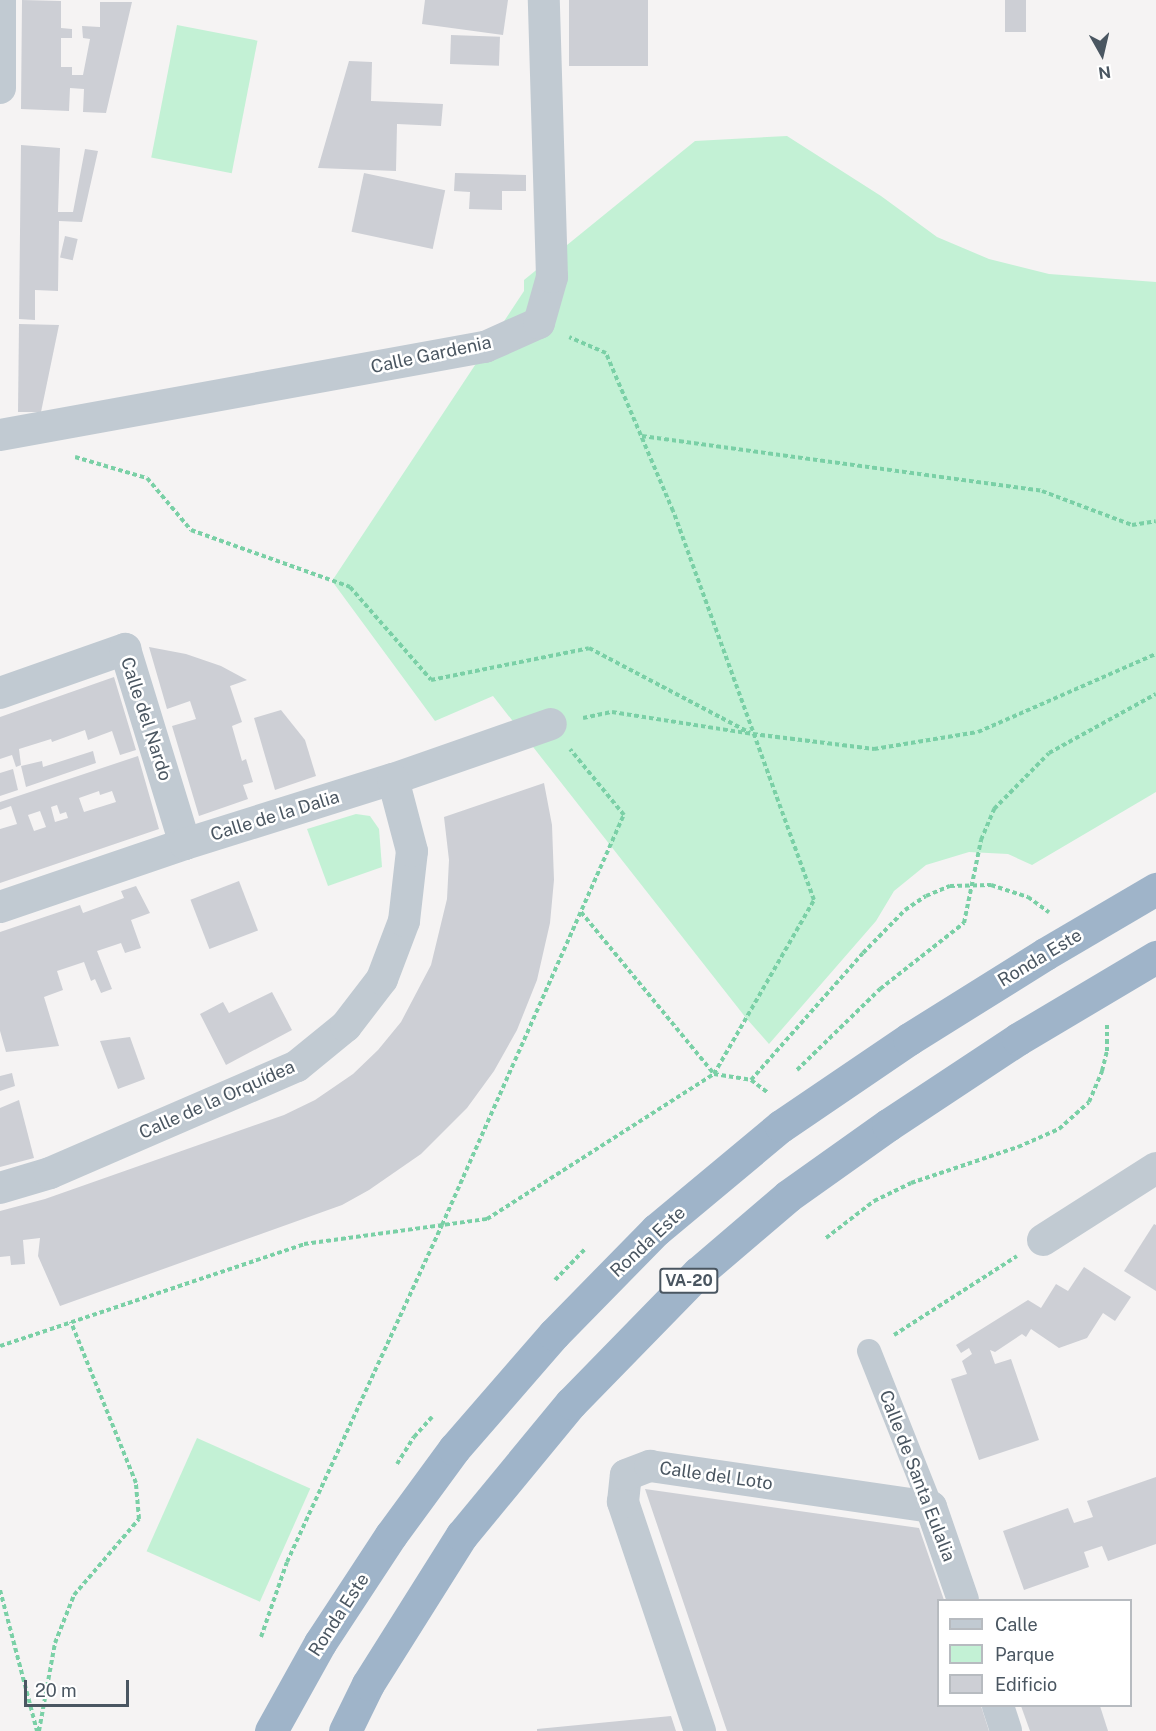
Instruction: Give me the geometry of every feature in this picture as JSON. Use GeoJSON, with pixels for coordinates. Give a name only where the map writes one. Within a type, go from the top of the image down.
{"type":"FeatureCollection","features":[{"type":"Feature","properties":{"kind":"highway","name":"Ronda Este"},"geometry":{"type":"LineString","coordinates":[[271,1731],[320,1643],[391,1535],[454,1449],[554,1334],[656,1230],[782,1126],[909,1039],[1045,954],[1156,889]]}},
{"type":"Feature","properties":{"kind":"highway","name":"VA-20"},"geometry":{"type":"LineString","coordinates":[[345,1731],[368,1684],[462,1535],[571,1403],[698,1273],[788,1196],[888,1125],[1018,1039],[1156,957]]}},
{"type":"Feature","properties":{"kind":"street"},"geometry":{"type":"LineString","coordinates":[[0,0],[0,88]]}},
{"type":"Feature","properties":{"kind":"street"},"geometry":{"type":"LineString","coordinates":[[539,323],[552,277],[544,0]]}},
{"type":"Feature","properties":{"kind":"street","name":"Calle Gardenia"},"geometry":{"type":"LineString","coordinates":[[0,435],[485,347],[539,323]]}},
{"type":"Feature","properties":{"kind":"street","name":"Calle del Nardo"},"geometry":{"type":"LineString","coordinates":[[0,693],[125,649],[185,843]]}},
{"type":"Feature","properties":{"kind":"street","name":"Calle de la Dalia"},"geometry":{"type":"LineString","coordinates":[[0,907],[185,843],[393,779],[551,724]]}},
{"type":"Feature","properties":{"kind":"street","name":"Calle de la Orquídea"},"geometry":{"type":"LineString","coordinates":[[0,1188],[50,1173],[287,1071],[297,1066],[346,1026],[382,979],[404,921],[412,851],[393,779]]}},
{"type":"Feature","properties":{"kind":"street"},"geometry":{"type":"LineString","coordinates":[[1042,1240],[1156,1168]]}},
{"type":"Feature","properties":{"kind":"street","name":"Calle de Santa Eulalia"},"geometry":{"type":"LineString","coordinates":[[869,1351],[932,1507],[963,1599]]}},
{"type":"Feature","properties":{"kind":"street","name":"Calle del Loto"},"geometry":{"type":"LineString","coordinates":[[700,1731],[623,1502],[626,1475],[650,1466],[932,1507]]}},
{"type":"Feature","properties":{"kind":"street"},"geometry":{"type":"LineString","coordinates":[[998,1707],[1006,1731]]}},
{"type":"Feature","properties":{"kind":"path"},"geometry":{"type":"LineString","coordinates":[[0,1346],[304,1244],[488,1219],[714,1074],[814,900],[673,511],[606,353],[539,323]]}},
{"type":"Feature","properties":{"kind":"path"},"geometry":{"type":"LineString","coordinates":[[641,436],[1042,491],[1132,525],[1156,521]]}},
{"type":"Feature","properties":{"kind":"path"},"geometry":{"type":"LineString","coordinates":[[68,455],[147,478],[191,530],[350,587],[431,680],[589,648],[753,734]]}},
{"type":"Feature","properties":{"kind":"path"},"geometry":{"type":"LineString","coordinates":[[261,1637],[287,1562],[442,1225],[624,815],[551,724],[612,712],[753,734],[873,748],[978,732],[1156,654]]}},
{"type":"Feature","properties":{"kind":"path"},"geometry":{"type":"LineString","coordinates":[[581,912],[714,1074],[751,1080],[772,1095]]}},
{"type":"Feature","properties":{"kind":"path"},"geometry":{"type":"LineString","coordinates":[[869,1351],[1042,1240]]}},
{"type":"Feature","properties":{"kind":"path"},"geometry":{"type":"LineString","coordinates":[[38,1731],[55,1643],[74,1595],[139,1519],[136,1483],[71,1323]]}},
{"type":"Feature","properties":{"kind":"path"},"geometry":{"type":"LineString","coordinates":[[0,1590],[38,1731]]}},
{"type":"Feature","properties":{"kind":"green space"},"geometry":{"type":"Polygon","coordinates":[[[177,25],[257,41],[232,173],[151,158],[177,25]]]}},
{"type":"Feature","properties":{"kind":"green space"},"geometry":{"type":"Polygon","coordinates":[[[787,136],[881,196],[937,237],[989,259],[1049,274],[1156,282],[1156,792],[1032,865],[1008,854],[969,852],[926,865],[894,891],[876,921],[769,1044],[746,1018],[493,696],[435,721],[332,581],[524,291],[524,280],[695,141],[787,136]]]}},
{"type":"Feature","properties":{"kind":"green space"},"geometry":{"type":"Polygon","coordinates":[[[356,814],[370,816],[379,829],[382,867],[328,886],[307,829],[356,814]]]}},
{"type":"Feature","properties":{"kind":"green space"},"geometry":{"type":"Polygon","coordinates":[[[197,1438],[310,1488],[260,1602],[147,1551],[197,1438]]]}},
{"type":"Feature","properties":{"kind":"building"},"geometry":{"type":"Polygon","coordinates":[[[22,0],[61,1],[61,28],[72,29],[72,38],[61,38],[61,67],[72,67],[72,75],[83,75],[90,39],[83,38],[82,26],[100,27],[100,2],[132,2],[106,113],[83,112],[84,89],[70,88],[69,111],[21,109],[22,0]]]}},
{"type":"Feature","properties":{"kind":"building"},"geometry":{"type":"Polygon","coordinates":[[[425,0],[508,0],[503,35],[422,24],[425,0]]]}},
{"type":"Feature","properties":{"kind":"building"},"geometry":{"type":"Polygon","coordinates":[[[569,0],[648,0],[648,66],[569,66],[569,0]]]}},
{"type":"Feature","properties":{"kind":"building"},"geometry":{"type":"Polygon","coordinates":[[[1005,0],[1026,0],[1026,32],[1005,32],[1005,0]]]}},
{"type":"Feature","properties":{"kind":"building"},"geometry":{"type":"Polygon","coordinates":[[[451,35],[500,37],[499,66],[450,64],[451,35]]]}},
{"type":"Feature","properties":{"kind":"building"},"geometry":{"type":"Polygon","coordinates":[[[349,61],[372,62],[371,101],[443,104],[441,126],[397,124],[396,171],[318,168],[349,61]]]}},
{"type":"Feature","properties":{"kind":"building"},"geometry":{"type":"Polygon","coordinates":[[[21,145],[60,148],[58,212],[73,212],[85,149],[98,151],[82,222],[59,221],[58,291],[35,290],[35,320],[19,319],[21,145]]]}},
{"type":"Feature","properties":{"kind":"building"},"geometry":{"type":"Polygon","coordinates":[[[364,173],[445,190],[433,249],[352,232],[364,173]]]}},
{"type":"Feature","properties":{"kind":"building"},"geometry":{"type":"Polygon","coordinates":[[[455,173],[526,175],[526,191],[502,191],[502,210],[469,209],[470,192],[454,191],[455,173]]]}},
{"type":"Feature","properties":{"kind":"building"},"geometry":{"type":"Polygon","coordinates":[[[65,236],[78,239],[73,260],[60,257],[65,236]]]}},
{"type":"Feature","properties":{"kind":"building"},"geometry":{"type":"Polygon","coordinates":[[[19,324],[59,325],[41,412],[18,412],[19,324]]]}},
{"type":"Feature","properties":{"kind":"building"},"geometry":{"type":"Polygon","coordinates":[[[149,647],[186,654],[221,666],[247,680],[230,686],[242,722],[232,726],[242,761],[246,759],[253,782],[243,785],[248,799],[199,816],[172,726],[196,719],[190,701],[167,709],[149,647]]]}},
{"type":"Feature","properties":{"kind":"building"},"geometry":{"type":"Polygon","coordinates":[[[114,677],[136,750],[120,755],[112,731],[88,740],[85,730],[52,742],[51,739],[19,749],[21,765],[16,767],[12,755],[0,759],[0,717],[114,677]]]}},
{"type":"Feature","properties":{"kind":"building"},"geometry":{"type":"Polygon","coordinates":[[[281,710],[305,740],[316,776],[275,790],[254,718],[281,710]]]}},
{"type":"Feature","properties":{"kind":"building"},"geometry":{"type":"Polygon","coordinates":[[[93,751],[96,763],[26,787],[21,766],[42,761],[43,767],[93,751]]]}},
{"type":"Feature","properties":{"kind":"building"},"geometry":{"type":"Polygon","coordinates":[[[138,756],[159,829],[0,883],[0,829],[17,824],[11,806],[0,810],[0,802],[138,756]],[[99,791],[79,798],[84,812],[116,802],[112,791],[100,795],[99,791]],[[57,805],[51,807],[55,822],[68,818],[66,812],[60,814],[57,805]],[[40,811],[28,815],[34,831],[46,827],[40,811]]]}},
{"type":"Feature","properties":{"kind":"building"},"geometry":{"type":"Polygon","coordinates":[[[13,769],[18,790],[0,796],[0,773],[13,769]]]}},
{"type":"Feature","properties":{"kind":"building"},"geometry":{"type":"Polygon","coordinates":[[[544,783],[552,825],[554,880],[550,923],[537,980],[517,1030],[494,1071],[467,1108],[421,1154],[369,1190],[342,1205],[60,1306],[38,1256],[40,1238],[23,1240],[25,1264],[11,1265],[10,1256],[0,1257],[0,1211],[45,1199],[284,1115],[315,1100],[353,1074],[378,1050],[401,1022],[431,965],[447,899],[449,860],[444,817],[544,783]]]}},
{"type":"Feature","properties":{"kind":"building"},"geometry":{"type":"Polygon","coordinates":[[[239,881],[258,930],[209,949],[190,900],[239,881]]]}},
{"type":"Feature","properties":{"kind":"building"},"geometry":{"type":"Polygon","coordinates":[[[136,886],[150,913],[131,920],[141,948],[125,953],[121,943],[97,951],[112,989],[101,993],[95,979],[91,981],[84,962],[57,971],[63,990],[44,997],[59,1046],[6,1052],[0,1031],[0,932],[80,905],[83,913],[124,898],[121,891],[136,886]]]}},
{"type":"Feature","properties":{"kind":"building"},"geometry":{"type":"Polygon","coordinates":[[[272,992],[292,1030],[226,1065],[200,1014],[223,1002],[229,1013],[272,992]]]}},
{"type":"Feature","properties":{"kind":"building"},"geometry":{"type":"Polygon","coordinates":[[[130,1037],[145,1079],[118,1089],[100,1041],[130,1037]]]}},
{"type":"Feature","properties":{"kind":"building"},"geometry":{"type":"Polygon","coordinates":[[[12,1073],[15,1086],[0,1091],[0,1076],[12,1073]]]}},
{"type":"Feature","properties":{"kind":"building"},"geometry":{"type":"Polygon","coordinates":[[[19,1100],[34,1158],[0,1167],[0,1108],[19,1100]]]}},
{"type":"Feature","properties":{"kind":"building"},"geometry":{"type":"Polygon","coordinates":[[[1154,1224],[1156,1225],[1156,1291],[1124,1271],[1154,1224]]]}},
{"type":"Feature","properties":{"kind":"building"},"geometry":{"type":"Polygon","coordinates":[[[1084,1267],[1131,1297],[1115,1321],[1103,1313],[1087,1338],[1059,1348],[1031,1329],[1026,1337],[1022,1334],[995,1352],[990,1350],[995,1364],[1011,1359],[1039,1440],[979,1460],[951,1379],[967,1374],[962,1361],[972,1354],[969,1348],[961,1353],[956,1345],[1028,1300],[1041,1308],[1056,1284],[1068,1291],[1084,1267]]]}},
{"type":"Feature","properties":{"kind":"building"},"geometry":{"type":"Polygon","coordinates":[[[1156,1477],[1156,1544],[1108,1561],[1102,1546],[1084,1552],[1089,1567],[1024,1590],[1003,1531],[1068,1508],[1074,1523],[1093,1517],[1087,1501],[1156,1477]]]}},
{"type":"Feature","properties":{"kind":"building"},"geometry":{"type":"Polygon","coordinates":[[[645,1489],[919,1528],[944,1599],[937,1599],[937,1707],[981,1707],[989,1731],[727,1731],[645,1489]]]}},
{"type":"Feature","properties":{"kind":"building"},"geometry":{"type":"Polygon","coordinates":[[[1021,1707],[1100,1707],[1108,1731],[1030,1731],[1021,1707]]]}},
{"type":"Feature","properties":{"kind":"building"},"geometry":{"type":"Polygon","coordinates":[[[671,1716],[676,1731],[537,1731],[537,1729],[671,1716]]]}}]}
